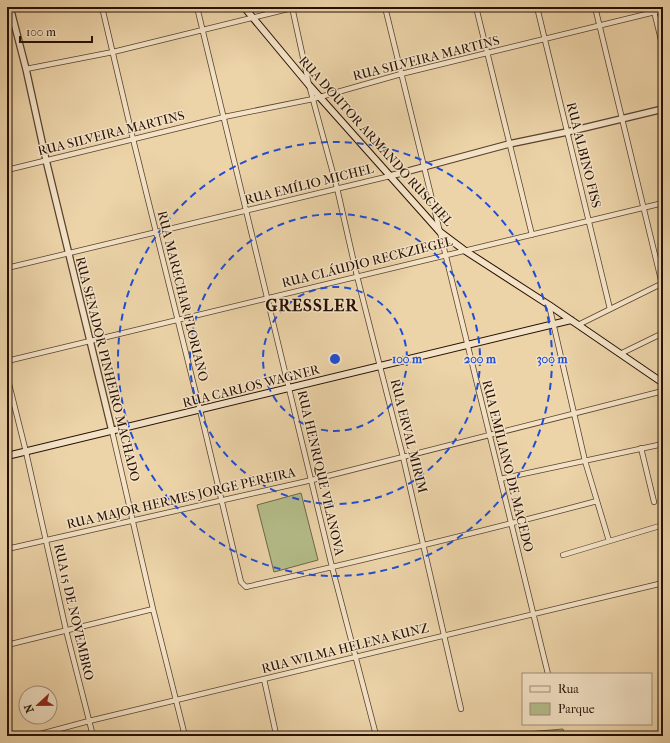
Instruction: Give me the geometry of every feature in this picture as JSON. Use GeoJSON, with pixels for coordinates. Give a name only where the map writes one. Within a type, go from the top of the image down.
{"type":"FeatureCollection","features":[{"type":"Feature","properties":{"kind":"main road","name":"RUA DOUTOR ARMANDO RUSCHEL"},"geometry":{"type":"LineString","coordinates":[[244,7],[309,85],[440,232],[464,250],[549,305],[663,383]]}},
{"type":"Feature","properties":{"kind":"main road","name":"RUA CARLOS WAGNER"},"geometry":{"type":"LineString","coordinates":[[7,456],[571,320]]}},
{"type":"Feature","properties":{"kind":"street","name":"RUA SENADOR PINHEIRO MACHADO"},"geometry":{"type":"LineString","coordinates":[[10,7],[112,431],[153,609],[185,736]]}},
{"type":"Feature","properties":{"kind":"street","name":"RUA MARECHAR FLORIANO"},"geometry":{"type":"LineString","coordinates":[[102,7],[132,139],[178,320],[241,582],[246,587],[332,567]]}},
{"type":"Feature","properties":{"kind":"street","name":"RUA HENRIQUE VILANOVA"},"geometry":{"type":"LineString","coordinates":[[197,7],[332,567],[376,735]]}},
{"type":"Feature","properties":{"kind":"street"},"geometry":{"type":"LineString","coordinates":[[26,69],[113,52],[293,7]]}},
{"type":"Feature","properties":{"kind":"street","name":"RUA ERVAL MIRIM"},"geometry":{"type":"LineString","coordinates":[[293,7],[309,85],[337,188],[357,276],[403,457],[461,708]]}},
{"type":"Feature","properties":{"kind":"street","name":"RUA EMILIANO DE MACEDO"},"geometry":{"type":"LineString","coordinates":[[385,7],[548,673]]}},
{"type":"Feature","properties":{"kind":"street"},"geometry":{"type":"LineString","coordinates":[[476,7],[532,235]]}},
{"type":"Feature","properties":{"kind":"street","name":"RUA ALBINO FISS"},"geometry":{"type":"LineString","coordinates":[[537,7],[610,309]]}},
{"type":"Feature","properties":{"kind":"street"},"geometry":{"type":"LineString","coordinates":[[578,325],[662,284],[595,7]]}},
{"type":"Feature","properties":{"kind":"street"},"geometry":{"type":"LineString","coordinates":[[654,10],[663,48]]}},
{"type":"Feature","properties":{"kind":"street","name":"RUA SILVEIRA MARTINS"},"geometry":{"type":"LineString","coordinates":[[7,170],[224,117],[313,99],[401,74],[600,26],[654,10],[663,10]]}},
{"type":"Feature","properties":{"kind":"street","name":"RUA EMÍLIO MICHEL"},"geometry":{"type":"LineString","coordinates":[[7,268],[390,176],[509,144],[663,109]]}},
{"type":"Feature","properties":{"kind":"street","name":"RUA CLÁUDIO RECKZIEGEL"},"geometry":{"type":"LineString","coordinates":[[7,361],[663,203]]}},
{"type":"Feature","properties":{"kind":"street"},"geometry":{"type":"LineString","coordinates":[[549,305],[585,461],[609,541]]}},
{"type":"Feature","properties":{"kind":"street"},"geometry":{"type":"LineString","coordinates":[[620,354],[663,333]]}},
{"type":"Feature","properties":{"kind":"street","name":"RUA 15 DE NOVEMBRO"},"geometry":{"type":"LineString","coordinates":[[7,376],[26,452],[66,630],[93,736]]}},
{"type":"Feature","properties":{"kind":"street","name":"RUA MAJOR HERMES JORGE PEREIRA"},"geometry":{"type":"LineString","coordinates":[[7,550],[312,480],[663,391]]}},
{"type":"Feature","properties":{"kind":"street"},"geometry":{"type":"LineString","coordinates":[[500,479],[663,444]]}},
{"type":"Feature","properties":{"kind":"street"},"geometry":{"type":"LineString","coordinates":[[641,448],[654,502]]}},
{"type":"Feature","properties":{"kind":"street"},"geometry":{"type":"LineString","coordinates":[[332,567],[511,524],[597,501]]}},
{"type":"Feature","properties":{"kind":"street"},"geometry":{"type":"LineString","coordinates":[[563,555],[663,525]]}},
{"type":"Feature","properties":{"kind":"street","name":"RUA WILMA HELENA KUNZ"},"geometry":{"type":"LineString","coordinates":[[34,736],[89,721],[663,583]]}},
{"type":"Feature","properties":{"kind":"street"},"geometry":{"type":"LineString","coordinates":[[7,645],[153,609]]}},
{"type":"Feature","properties":{"kind":"street"},"geometry":{"type":"LineString","coordinates":[[264,679],[276,734]]}},
{"type":"Feature","properties":{"kind":"green space"},"geometry":{"type":"Polygon","coordinates":[[[301,493],[318,560],[274,572],[257,505],[301,493]]]}},
{"type":"Feature","properties":{"kind":"green space"},"geometry":{"type":"Polygon","coordinates":[[[563,729],[565,736],[479,736],[563,729]]]}},
{"type":"Feature","properties":{"kind":"district","name":"GRESSLER"},"geometry":{"type":"Point","coordinates":[312,305]}}]}
